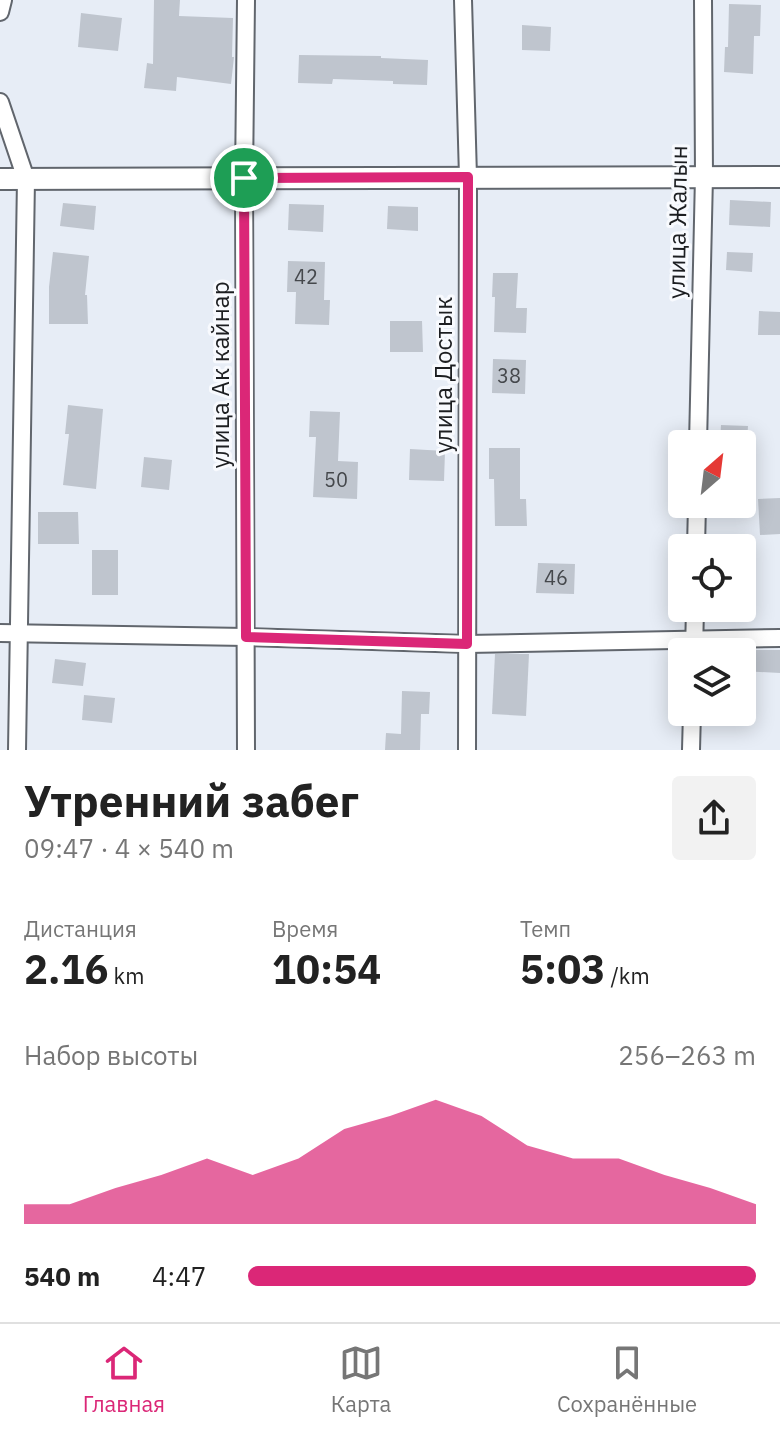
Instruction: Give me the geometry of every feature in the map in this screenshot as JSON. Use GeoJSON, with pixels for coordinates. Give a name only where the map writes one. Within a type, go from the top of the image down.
{"type":"FeatureCollection","features":[{"type":"Feature","properties":{"kind":"street"},"geometry":{"type":"LineString","coordinates":[[0,12],[3,0]]}},
{"type":"Feature","properties":{"kind":"street","name":"улица Ак кайнар"},"geometry":{"type":"LineString","coordinates":[[246,0],[246,750]]}},
{"type":"Feature","properties":{"kind":"street","name":"улица Достык"},"geometry":{"type":"LineString","coordinates":[[463,0],[468,177],[467,750]]}},
{"type":"Feature","properties":{"kind":"street","name":"улица Жалын"},"geometry":{"type":"LineString","coordinates":[[698,430],[704,176],[703,0]]}},
{"type":"Feature","properties":{"kind":"street"},"geometry":{"type":"LineString","coordinates":[[0,102],[26,179],[17,750]]}},
{"type":"Feature","properties":{"kind":"street"},"geometry":{"type":"LineString","coordinates":[[0,179],[780,177]]}},
{"type":"Feature","properties":{"kind":"street"},"geometry":{"type":"LineString","coordinates":[[0,633],[467,644],[668,645]]}},
{"type":"Feature","properties":{"kind":"street"},"geometry":{"type":"LineString","coordinates":[[756,640],[780,638]]}},
{"type":"Feature","properties":{"kind":"street"},"geometry":{"type":"LineString","coordinates":[[691,750],[692,726]]}},
{"type":"Feature","properties":{"kind":"building"},"geometry":{"type":"Polygon","coordinates":[[[154,0],[180,0],[179,16],[233,18],[231,84],[177,77],[176,91],[144,88],[147,63],[153,64],[154,0]]]}},
{"type":"Feature","properties":{"kind":"building"},"geometry":{"type":"Polygon","coordinates":[[[729,4],[761,5],[760,36],[754,36],[753,74],[724,72],[729,4]]]}},
{"type":"Feature","properties":{"kind":"building"},"geometry":{"type":"Polygon","coordinates":[[[81,13],[122,18],[118,51],[78,47],[81,13]]]}},
{"type":"Feature","properties":{"kind":"building"},"geometry":{"type":"Polygon","coordinates":[[[522,25],[551,27],[550,51],[522,50],[522,25]]]}},
{"type":"Feature","properties":{"kind":"building"},"geometry":{"type":"Polygon","coordinates":[[[299,55],[428,60],[427,85],[333,79],[332,84],[298,83],[299,55]]]}},
{"type":"Feature","properties":{"kind":"building"},"geometry":{"type":"Polygon","coordinates":[[[730,200],[771,202],[770,227],[729,225],[730,200]]]}},
{"type":"Feature","properties":{"kind":"building"},"geometry":{"type":"Polygon","coordinates":[[[63,203],[96,206],[94,230],[60,226],[63,203]]]}},
{"type":"Feature","properties":{"kind":"building"},"geometry":{"type":"Polygon","coordinates":[[[289,204],[324,205],[323,232],[288,230],[289,204]]]}},
{"type":"Feature","properties":{"kind":"building"},"geometry":{"type":"Polygon","coordinates":[[[388,206],[418,207],[418,231],[387,229],[388,206]]]}},
{"type":"Feature","properties":{"kind":"building"},"geometry":{"type":"Polygon","coordinates":[[[53,252],[89,256],[85,295],[88,324],[49,324],[53,252]]]}},
{"type":"Feature","properties":{"kind":"building"},"geometry":{"type":"Polygon","coordinates":[[[727,252],[753,253],[752,272],[726,270],[727,252]]]}},
{"type":"Feature","properties":{"kind":"building"},"geometry":{"type":"Polygon","coordinates":[[[288,261],[325,262],[324,300],[330,300],[329,325],[295,324],[296,292],[287,292],[288,261]]]}},
{"type":"Feature","properties":{"kind":"building"},"geometry":{"type":"Polygon","coordinates":[[[493,273],[518,273],[516,308],[527,308],[526,333],[494,332],[493,273]]]}},
{"type":"Feature","properties":{"kind":"building"},"geometry":{"type":"Polygon","coordinates":[[[759,311],[780,312],[780,335],[758,335],[759,311]]]}},
{"type":"Feature","properties":{"kind":"building"},"geometry":{"type":"Polygon","coordinates":[[[390,321],[422,321],[423,352],[390,352],[390,321]]]}},
{"type":"Feature","properties":{"kind":"building"},"geometry":{"type":"Polygon","coordinates":[[[493,359],[526,360],[525,394],[492,393],[493,359]]]}},
{"type":"Feature","properties":{"kind":"building"},"geometry":{"type":"Polygon","coordinates":[[[68,405],[103,409],[96,489],[63,485],[69,434],[65,434],[68,405]]]}},
{"type":"Feature","properties":{"kind":"building"},"geometry":{"type":"Polygon","coordinates":[[[310,411],[340,412],[338,461],[358,462],[357,499],[313,497],[316,437],[309,437],[310,411]]]}},
{"type":"Feature","properties":{"kind":"building"},"geometry":{"type":"Polygon","coordinates":[[[721,425],[748,426],[748,430],[721,430],[721,425]]]}},
{"type":"Feature","properties":{"kind":"building"},"geometry":{"type":"Polygon","coordinates":[[[489,448],[520,448],[520,499],[526,499],[527,526],[495,526],[494,479],[489,479],[489,448]]]}},
{"type":"Feature","properties":{"kind":"building"},"geometry":{"type":"Polygon","coordinates":[[[410,449],[445,451],[444,481],[409,480],[410,449]]]}},
{"type":"Feature","properties":{"kind":"building"},"geometry":{"type":"Polygon","coordinates":[[[144,457],[172,460],[169,490],[141,487],[144,457]]]}},
{"type":"Feature","properties":{"kind":"building"},"geometry":{"type":"Polygon","coordinates":[[[780,498],[780,534],[760,535],[758,499],[780,498]]]}},
{"type":"Feature","properties":{"kind":"building"},"geometry":{"type":"Polygon","coordinates":[[[38,512],[78,512],[79,544],[38,544],[38,512]]]}},
{"type":"Feature","properties":{"kind":"building"},"geometry":{"type":"Polygon","coordinates":[[[92,550],[118,550],[118,595],[92,595],[92,550]]]}},
{"type":"Feature","properties":{"kind":"building"},"geometry":{"type":"Polygon","coordinates":[[[538,563],[575,564],[574,594],[536,593],[538,563]]]}},
{"type":"Feature","properties":{"kind":"building"},"geometry":{"type":"Polygon","coordinates":[[[756,650],[780,650],[780,673],[756,672],[756,650]]]}},
{"type":"Feature","properties":{"kind":"building"},"geometry":{"type":"Polygon","coordinates":[[[495,654],[529,654],[526,716],[492,714],[495,654]]]}},
{"type":"Feature","properties":{"kind":"building"},"geometry":{"type":"Polygon","coordinates":[[[55,659],[86,663],[83,686],[52,683],[55,659]]]}},
{"type":"Feature","properties":{"kind":"building"},"geometry":{"type":"Polygon","coordinates":[[[402,691],[430,692],[429,714],[421,714],[420,750],[385,750],[386,733],[401,734],[402,691]]]}},
{"type":"Feature","properties":{"kind":"building"},"geometry":{"type":"Polygon","coordinates":[[[84,695],[115,698],[112,723],[82,720],[84,695]]]}},
{"type":"Feature","properties":{"kind":"route"},"geometry":{"type":"LineString","coordinates":[[468,177],[467,644],[246,637],[244,178],[468,177]]}}]}
